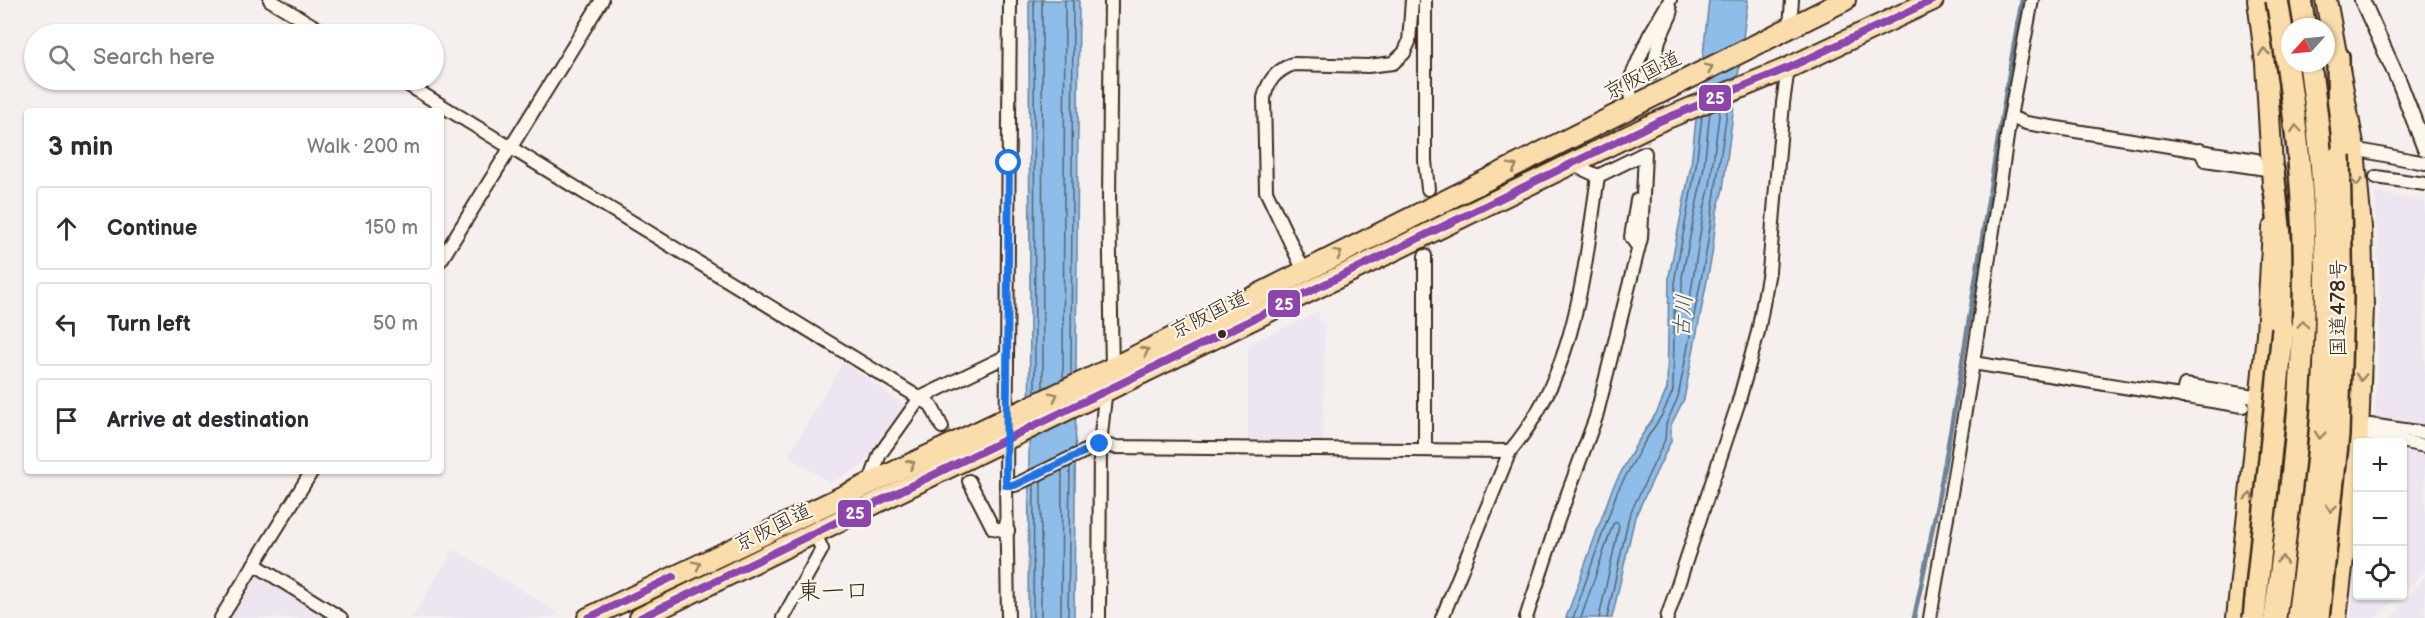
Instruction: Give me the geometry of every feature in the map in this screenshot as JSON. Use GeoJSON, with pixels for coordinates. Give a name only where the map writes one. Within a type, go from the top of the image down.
{"type":"FeatureCollection","features":[{"type":"Feature","properties":{"kind":"highway","name":"京阪国道"},"geometry":{"type":"LineString","coordinates":[[1097,388],[1114,367],[1845,0]]}},
{"type":"Feature","properties":{"kind":"highway","name":"京阪国道"},"geometry":{"type":"LineString","coordinates":[[588,618],[869,484],[1011,427],[1097,388],[1655,123],[1783,70],[1933,0]]}},
{"type":"Feature","properties":{"kind":"highway"},"geometry":{"type":"LineString","coordinates":[[2237,618],[2271,274],[2264,165],[2266,63],[2258,0]]}},
{"type":"Feature","properties":{"kind":"highway"},"geometry":{"type":"LineString","coordinates":[[2275,618],[2294,474],[2301,372],[2304,244],[2295,116],[2277,0]]}},
{"type":"Feature","properties":{"kind":"highway"},"geometry":{"type":"LineString","coordinates":[[2300,0],[2303,18]]}},
{"type":"Feature","properties":{"kind":"highway"},"geometry":{"type":"LineString","coordinates":[[2318,618],[2338,435],[2347,153],[2338,57],[2326,0]]}},
{"type":"Feature","properties":{"kind":"highway"},"geometry":{"type":"LineString","coordinates":[[2298,618],[2316,476],[2326,318],[2323,183],[2311,72]]}},
{"type":"Feature","properties":{"kind":"highway","name":"国道478号"},"geometry":{"type":"LineString","coordinates":[[2336,618],[2364,429],[2361,228],[2347,153]]}},
{"type":"Feature","properties":{"kind":"highway"},"geometry":{"type":"LineString","coordinates":[[2254,618],[2283,329],[2284,273],[2264,165]]}},
{"type":"Feature","properties":{"kind":"highway","name":"京阪国道"},"geometry":{"type":"LineString","coordinates":[[640,618],[815,534],[1011,427]]}},
{"type":"Feature","properties":{"kind":"street"},"geometry":{"type":"LineString","coordinates":[[270,0],[310,24]]}},
{"type":"Feature","properties":{"kind":"street"},"geometry":{"type":"LineString","coordinates":[[444,256],[602,0]]}},
{"type":"Feature","properties":{"kind":"street"},"geometry":{"type":"LineString","coordinates":[[1008,618],[1011,427],[1007,356],[1010,0]]}},
{"type":"Feature","properties":{"kind":"street"},"geometry":{"type":"LineString","coordinates":[[1111,0],[1109,200],[1114,367]]}},
{"type":"Feature","properties":{"kind":"street"},"geometry":{"type":"LineString","coordinates":[[1304,271],[1266,191],[1264,98],[1267,85],[1273,76],[1293,64],[1368,66],[1393,63],[1404,53],[1409,42],[1412,0]]}},
{"type":"Feature","properties":{"kind":"street"},"geometry":{"type":"LineString","coordinates":[[1425,0],[1425,160],[1428,189]]}},
{"type":"Feature","properties":{"kind":"street"},"geometry":{"type":"LineString","coordinates":[[1652,73],[1659,40],[1671,14],[1670,0]]}},
{"type":"Feature","properties":{"kind":"street"},"geometry":{"type":"LineString","coordinates":[[1632,108],[1629,82],[1649,36],[1670,0]]}},
{"type":"Feature","properties":{"kind":"street"},"geometry":{"type":"LineString","coordinates":[[1784,29],[1792,0]]}},
{"type":"Feature","properties":{"kind":"street"},"geometry":{"type":"LineString","coordinates":[[1930,618],[1973,363],[2010,117],[2032,0]]}},
{"type":"Feature","properties":{"kind":"street"},"geometry":{"type":"LineString","coordinates":[[2362,0],[2400,84],[2425,150]]}},
{"type":"Feature","properties":{"kind":"street"},"geometry":{"type":"LineString","coordinates":[[1667,618],[1738,404],[1758,332],[1769,271],[1783,103],[1783,70]]}},
{"type":"Feature","properties":{"kind":"street"},"geometry":{"type":"LineString","coordinates":[[416,90],[931,405],[942,427]]}},
{"type":"Feature","properties":{"kind":"street"},"geometry":{"type":"LineString","coordinates":[[2010,117],[2026,123],[2200,150],[2264,165]]}},
{"type":"Feature","properties":{"kind":"street"},"geometry":{"type":"LineString","coordinates":[[2200,150],[2205,160],[2264,165]]}},
{"type":"Feature","properties":{"kind":"street"},"geometry":{"type":"LineString","coordinates":[[1526,618],[1558,520],[1596,417],[1641,237],[1646,153],[1598,176]]}},
{"type":"Feature","properties":{"kind":"street"},"geometry":{"type":"LineString","coordinates":[[2347,153],[2425,163]]}},
{"type":"Feature","properties":{"kind":"street"},"geometry":{"type":"LineString","coordinates":[[1638,247],[1631,237],[1641,174],[1641,160]]}},
{"type":"Feature","properties":{"kind":"street"},"geometry":{"type":"LineString","coordinates":[[1572,164],[1598,176]]}},
{"type":"Feature","properties":{"kind":"street"},"geometry":{"type":"LineString","coordinates":[[1442,618],[1510,450],[1527,431],[1546,399],[1559,370],[1572,330],[1598,176]]}},
{"type":"Feature","properties":{"kind":"street"},"geometry":{"type":"LineString","coordinates":[[2376,177],[2425,184]]}},
{"type":"Feature","properties":{"kind":"street"},"geometry":{"type":"LineString","coordinates":[[1425,256],[1425,448]]}},
{"type":"Feature","properties":{"kind":"street"},"geometry":{"type":"LineString","coordinates":[[869,484],[880,454],[920,398],[1007,356]]}},
{"type":"Feature","properties":{"kind":"street"},"geometry":{"type":"LineString","coordinates":[[1973,363],[2242,406]]}},
{"type":"Feature","properties":{"kind":"street"},"geometry":{"type":"LineString","coordinates":[[2182,397],[2185,385],[2260,397]]}},
{"type":"Feature","properties":{"kind":"street"},"geometry":{"type":"LineString","coordinates":[[1097,388],[1099,618]]}},
{"type":"Feature","properties":{"kind":"street"},"geometry":{"type":"LineString","coordinates":[[2364,429],[2425,433]]}},
{"type":"Feature","properties":{"kind":"street"},"geometry":{"type":"LineString","coordinates":[[2364,429],[2425,446]]}},
{"type":"Feature","properties":{"kind":"street"},"geometry":{"type":"LineString","coordinates":[[1010,485],[1096,446],[1510,450]]}},
{"type":"Feature","properties":{"kind":"street"},"geometry":{"type":"LineString","coordinates":[[221,618],[310,474]]}},
{"type":"Feature","properties":{"kind":"street"},"geometry":{"type":"LineString","coordinates":[[969,481],[993,528],[1008,531]]}},
{"type":"Feature","properties":{"kind":"street"},"geometry":{"type":"LineString","coordinates":[[783,618],[822,549],[815,534]]}},
{"type":"Feature","properties":{"kind":"street"},"geometry":{"type":"LineString","coordinates":[[254,564],[341,618]]}},
{"type":"Feature","properties":{"kind":"shaded area"},"geometry":{"type":"Polygon","coordinates":[[[2375,193],[2425,201],[2425,430],[2375,422],[2380,302],[2375,193]]]}},
{"type":"Feature","properties":{"kind":"shaded area"},"geometry":{"type":"Polygon","coordinates":[[[1319,312],[1319,322],[1325,322],[1323,443],[1248,442],[1248,344],[1319,312]]]}},
{"type":"Feature","properties":{"kind":"shaded area"},"geometry":{"type":"Polygon","coordinates":[[[843,363],[907,406],[863,465],[830,483],[788,456],[843,363]]]}},
{"type":"Feature","properties":{"kind":"shaded area"},"geometry":{"type":"Polygon","coordinates":[[[2407,447],[2425,450],[2425,571],[2407,588],[2407,447]]]}},
{"type":"Feature","properties":{"kind":"shaded area"},"geometry":{"type":"Polygon","coordinates":[[[454,549],[559,613],[548,618],[412,618],[454,549]]]}},
{"type":"Feature","properties":{"kind":"shaded area"},"geometry":{"type":"Polygon","coordinates":[[[255,575],[328,618],[228,618],[255,575]]]}},
{"type":"Feature","properties":{"kind":"shaded area"},"geometry":{"type":"Polygon","coordinates":[[[2425,576],[2425,618],[2392,618],[2425,576]]]}},
{"type":"Feature","properties":{"kind":"shaded area"},"geometry":{"type":"Polygon","coordinates":[[[2353,598],[2353,600],[2395,600],[2375,618],[2351,618],[2353,598]]]}},
{"type":"Feature","properties":{"kind":"water"},"geometry":{"type":"Polygon","coordinates":[[[1029,0],[1079,0],[1074,618],[1028,618],[1029,0]]]}},
{"type":"Feature","properties":{"kind":"water","name":"古川"},"geometry":{"type":"Polygon","coordinates":[[[1709,0],[1748,0],[1723,189],[1717,211],[1712,255],[1684,399],[1671,425],[1671,441],[1635,517],[1612,618],[1566,618],[1612,489],[1657,412],[1667,389],[1669,276],[1691,165],[1709,0]]]}},
{"type":"Feature","properties":{"kind":"waterway"},"geometry":{"type":"LineString","coordinates":[[1914,618],[1945,464],[2022,0]]}},
{"type":"Feature","properties":{"kind":"tunnel"},"geometry":{"type":"LineString","coordinates":[[1641,160],[1652,73]]}},
{"type":"Feature","properties":{"kind":"tunnel"},"geometry":{"type":"LineString","coordinates":[[2268,162],[2328,170]]}},
{"type":"Feature","properties":{"kind":"tunnel"},"geometry":{"type":"LineString","coordinates":[[1425,256],[1428,189]]}},
{"type":"Feature","properties":{"kind":"tunnel"},"geometry":{"type":"LineString","coordinates":[[942,427],[969,481]]}},
{"type":"Feature","properties":{"kind":"transit line","name":"25"},"geometry":{"type":"LineString","coordinates":[[640,618],[1655,123],[1788,68],[1933,0]]}},
{"type":"Feature","properties":{"kind":"transit line","name":"25"},"geometry":{"type":"LineString","coordinates":[[588,618],[673,577]]}},
{"type":"Feature","properties":{"kind":"district","name":"東一口"},"geometry":{"type":"Point","coordinates":[833,591]}},
{"type":"Feature","properties":{"kind":"route"},"geometry":{"type":"LineString","coordinates":[[1009,163],[1006,485],[1015,485],[1100,444]]}}]}
